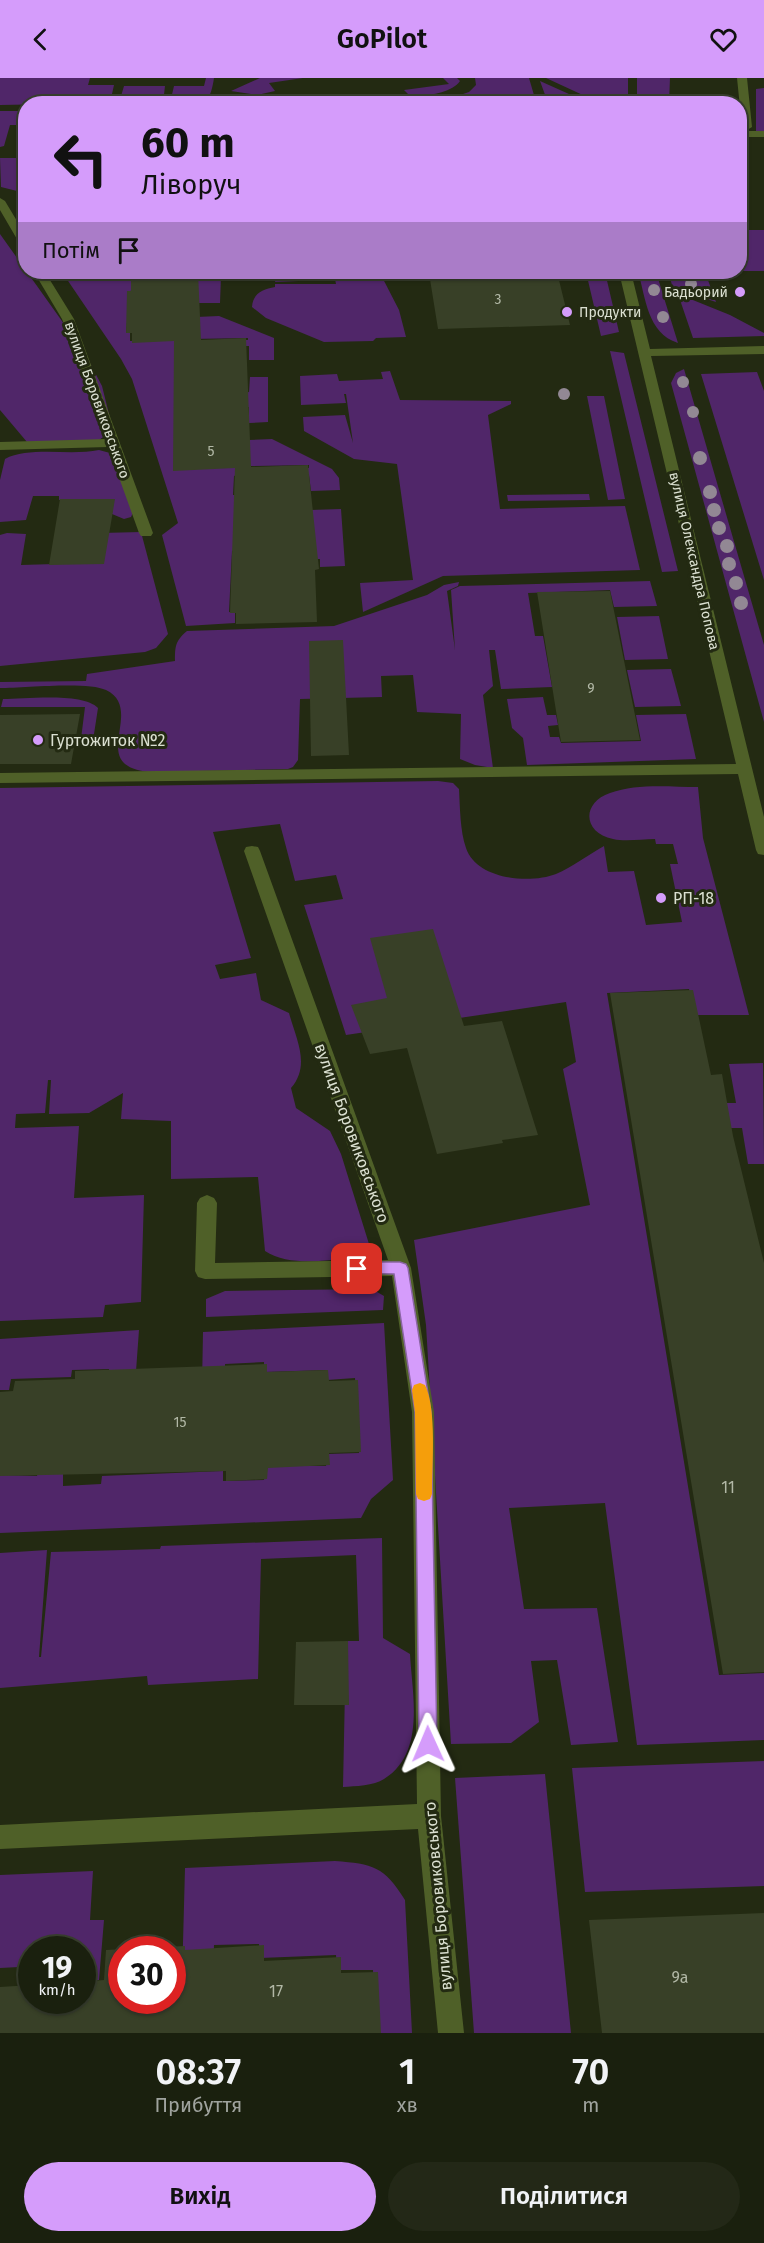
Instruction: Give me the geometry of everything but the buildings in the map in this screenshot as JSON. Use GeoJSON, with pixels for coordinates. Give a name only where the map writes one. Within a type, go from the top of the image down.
{"type":"FeatureCollection","features":[{"type":"Feature","properties":{"kind":"street"},"geometry":{"type":"LineString","coordinates":[[742,78],[742,96]]}},
{"type":"Feature","properties":{"kind":"street"},"geometry":{"type":"LineString","coordinates":[[747,131],[764,134]]}},
{"type":"Feature","properties":{"kind":"street"},"geometry":{"type":"LineString","coordinates":[[0,201],[18,232]]}},
{"type":"Feature","properties":{"kind":"street","name":"вулиця Боровиковського"},"geometry":{"type":"LineString","coordinates":[[44,279],[68,320],[146,533]]}},
{"type":"Feature","properties":{"kind":"street","name":"вулиця Олександра Попова"},"geometry":{"type":"LineString","coordinates":[[627,279],[764,850]]}},
{"type":"Feature","properties":{"kind":"street"},"geometry":{"type":"LineString","coordinates":[[645,353],[764,350]]}},
{"type":"Feature","properties":{"kind":"street"},"geometry":{"type":"LineString","coordinates":[[0,446],[113,443]]}},
{"type":"Feature","properties":{"kind":"street"},"geometry":{"type":"LineString","coordinates":[[0,778],[743,769]]}},
{"type":"Feature","properties":{"kind":"street","name":"вулиця Боровиковського"},"geometry":{"type":"LineString","coordinates":[[252,851],[400,1268],[423,1412],[429,1816],[451,2033]]}},
{"type":"Feature","properties":{"kind":"street"},"geometry":{"type":"LineString","coordinates":[[207,1203],[205,1271],[400,1268]]}},
{"type":"Feature","properties":{"kind":"street"},"geometry":{"type":"LineString","coordinates":[[0,1837],[429,1816]]}},
{"type":"Feature","properties":{"kind":"shaded area"},"geometry":{"type":"Polygon","coordinates":[[[0,78],[90,78],[88,85],[114,85],[112,96],[18,96],[18,105],[0,105],[0,78]]]}},
{"type":"Feature","properties":{"kind":"shaded area"},"geometry":{"type":"Polygon","coordinates":[[[206,78],[214,78],[209,96],[172,96],[174,86],[204,86],[206,78]]]}},
{"type":"Feature","properties":{"kind":"shaded area"},"geometry":{"type":"Polygon","coordinates":[[[260,78],[303,78],[269,83],[275,91],[257,95],[231,91],[260,78]]]}},
{"type":"Feature","properties":{"kind":"shaded area"},"geometry":{"type":"Polygon","coordinates":[[[443,78],[457,78],[460,81],[444,92],[429,95],[409,95],[404,90],[449,84],[443,78]]]}},
{"type":"Feature","properties":{"kind":"shaded area"},"geometry":{"type":"Polygon","coordinates":[[[475,78],[529,78],[534,96],[460,95],[469,92],[476,85],[475,78]]]}},
{"type":"Feature","properties":{"kind":"shaded area"},"geometry":{"type":"Polygon","coordinates":[[[546,78],[628,78],[628,96],[585,96],[546,78]]]}},
{"type":"Feature","properties":{"kind":"shaded area"},"geometry":{"type":"Polygon","coordinates":[[[637,78],[670,78],[669,96],[637,96],[637,78]]]}},
{"type":"Feature","properties":{"kind":"shaded area"},"geometry":{"type":"Polygon","coordinates":[[[540,81],[573,96],[545,96],[540,81]]]}},
{"type":"Feature","properties":{"kind":"shaded area"},"geometry":{"type":"Polygon","coordinates":[[[124,86],[165,86],[164,96],[121,96],[124,86]]]}},
{"type":"Feature","properties":{"kind":"shaded area"},"geometry":{"type":"Polygon","coordinates":[[[764,88],[764,132],[756,131],[756,89],[764,88]]]}},
{"type":"Feature","properties":{"kind":"shaded area"},"geometry":{"type":"Polygon","coordinates":[[[0,111],[18,111],[18,125],[10,125],[4,146],[0,147],[0,111]]]}},
{"type":"Feature","properties":{"kind":"shaded area"},"geometry":{"type":"Polygon","coordinates":[[[0,158],[18,158],[18,191],[1,187],[0,158]]]}},
{"type":"Feature","properties":{"kind":"shaded area"},"geometry":{"type":"Polygon","coordinates":[[[747,230],[764,230],[764,271],[747,271],[747,230]]]}},
{"type":"Feature","properties":{"kind":"shaded area"},"geometry":{"type":"Polygon","coordinates":[[[0,234],[18,259],[18,279],[32,279],[84,352],[102,386],[113,430],[99,440],[27,442],[0,410],[0,234]]]}},
{"type":"Feature","properties":{"kind":"shaded area"},"geometry":{"type":"Polygon","coordinates":[[[67,279],[133,279],[135,290],[130,291],[126,333],[130,333],[130,341],[186,340],[238,467],[237,475],[234,476],[233,495],[238,495],[236,550],[232,551],[229,612],[235,613],[235,623],[186,626],[162,535],[178,523],[132,379],[67,279]]]}},
{"type":"Feature","properties":{"kind":"shaded area"},"geometry":{"type":"Polygon","coordinates":[[[193,279],[221,279],[220,303],[196,303],[193,279]]]}},
{"type":"Feature","properties":{"kind":"shaded area"},"geometry":{"type":"Polygon","coordinates":[[[276,279],[322,279],[322,280],[275,282],[276,279]]]}},
{"type":"Feature","properties":{"kind":"shaded area"},"geometry":{"type":"Polygon","coordinates":[[[335,279],[383,279],[399,310],[406,337],[376,338],[373,341],[324,342],[266,318],[252,307],[254,298],[259,292],[275,287],[275,284],[336,284],[335,279]]]}},
{"type":"Feature","properties":{"kind":"shaded area"},"geometry":{"type":"Polygon","coordinates":[[[588,279],[607,279],[619,332],[601,336],[588,279]]]}},
{"type":"Feature","properties":{"kind":"shaded area"},"geometry":{"type":"Polygon","coordinates":[[[640,279],[658,279],[678,343],[660,331],[646,303],[640,279]]]}},
{"type":"Feature","properties":{"kind":"shaded area"},"geometry":{"type":"Polygon","coordinates":[[[670,279],[708,279],[716,302],[673,288],[670,279]]]}},
{"type":"Feature","properties":{"kind":"shaded area"},"geometry":{"type":"Polygon","coordinates":[[[678,294],[730,315],[764,333],[764,336],[693,338],[678,294]]]}},
{"type":"Feature","properties":{"kind":"shaded area"},"geometry":{"type":"Polygon","coordinates":[[[219,316],[274,338],[274,360],[249,360],[249,346],[244,346],[243,340],[248,340],[248,338],[189,339],[196,317],[219,316]]]}},
{"type":"Feature","properties":{"kind":"shaded area"},"geometry":{"type":"Polygon","coordinates":[[[610,351],[624,353],[678,571],[662,572],[610,351]]]}},
{"type":"Feature","properties":{"kind":"shaded area"},"geometry":{"type":"Polygon","coordinates":[[[684,369],[764,645],[764,722],[671,383],[676,373],[684,369]]]}},
{"type":"Feature","properties":{"kind":"shaded area"},"geometry":{"type":"Polygon","coordinates":[[[390,371],[400,400],[511,401],[511,404],[488,415],[500,509],[625,506],[640,570],[443,576],[363,612],[360,583],[413,580],[397,464],[354,459],[304,431],[303,417],[345,415],[353,443],[346,394],[344,394],[346,403],[301,405],[300,376],[337,374],[339,381],[383,379],[381,372],[390,371]]]}},
{"type":"Feature","properties":{"kind":"shaded area"},"geometry":{"type":"Polygon","coordinates":[[[757,372],[764,391],[764,580],[701,374],[757,372]]]}},
{"type":"Feature","properties":{"kind":"shaded area"},"geometry":{"type":"Polygon","coordinates":[[[250,377],[268,377],[268,422],[249,423],[249,407],[242,407],[243,393],[249,392],[250,377]]]}},
{"type":"Feature","properties":{"kind":"shaded area"},"geometry":{"type":"Polygon","coordinates":[[[587,396],[604,396],[625,499],[608,500],[587,396]]]}},
{"type":"Feature","properties":{"kind":"shaded area"},"geometry":{"type":"Polygon","coordinates":[[[272,439],[332,469],[339,478],[340,490],[311,491],[309,475],[302,475],[302,468],[309,468],[309,465],[250,466],[248,440],[272,439]]]}},
{"type":"Feature","properties":{"kind":"shaded area"},"geometry":{"type":"Polygon","coordinates":[[[99,450],[121,456],[135,508],[131,517],[124,519],[112,514],[114,499],[59,500],[59,496],[33,496],[26,520],[0,522],[0,480],[5,459],[26,453],[99,450]]]}},
{"type":"Feature","properties":{"kind":"shaded area"},"geometry":{"type":"Polygon","coordinates":[[[589,494],[590,500],[508,501],[507,495],[589,494]]]}},
{"type":"Feature","properties":{"kind":"shaded area"},"geometry":{"type":"Polygon","coordinates":[[[341,509],[345,566],[320,567],[320,559],[312,559],[310,510],[341,509]]]}},
{"type":"Feature","properties":{"kind":"shaded area"},"geometry":{"type":"Polygon","coordinates":[[[141,532],[168,634],[156,648],[145,652],[0,666],[0,535],[26,534],[21,565],[55,564],[60,534],[141,532]]]}},
{"type":"Feature","properties":{"kind":"shaded area"},"geometry":{"type":"Polygon","coordinates":[[[650,581],[657,606],[614,607],[610,590],[528,593],[535,636],[543,636],[552,687],[501,689],[495,650],[489,650],[493,686],[483,695],[493,768],[475,765],[460,759],[461,714],[417,712],[413,675],[381,676],[382,697],[300,699],[298,760],[293,767],[288,769],[151,772],[132,768],[121,760],[118,749],[121,711],[117,699],[106,690],[71,685],[0,688],[0,682],[86,681],[87,674],[175,661],[176,644],[187,631],[334,626],[427,595],[444,585],[459,582],[458,586],[447,591],[455,650],[451,590],[460,586],[650,581]]]}},
{"type":"Feature","properties":{"kind":"shaded area"},"geometry":{"type":"Polygon","coordinates":[[[659,616],[668,659],[625,660],[617,617],[659,616]]]}},
{"type":"Feature","properties":{"kind":"shaded area"},"geometry":{"type":"Polygon","coordinates":[[[671,669],[681,706],[635,707],[627,670],[671,669]]]}},
{"type":"Feature","properties":{"kind":"shaded area"},"geometry":{"type":"Polygon","coordinates":[[[543,697],[547,715],[556,715],[558,725],[548,726],[550,737],[559,737],[561,743],[641,741],[636,715],[686,714],[696,759],[527,765],[523,738],[512,728],[507,699],[543,697]]]}},
{"type":"Feature","properties":{"kind":"shaded area"},"geometry":{"type":"Polygon","coordinates":[[[67,698],[91,703],[98,708],[92,747],[80,747],[85,707],[1,707],[3,699],[67,698]]]}},
{"type":"Feature","properties":{"kind":"shaded area"},"geometry":{"type":"Polygon","coordinates":[[[438,781],[453,783],[459,789],[464,841],[472,859],[481,867],[505,877],[533,879],[545,877],[562,871],[604,846],[608,872],[634,871],[646,925],[682,922],[670,864],[678,864],[673,844],[656,844],[655,839],[623,840],[603,836],[591,824],[590,810],[601,798],[620,790],[654,786],[698,787],[703,838],[749,1015],[695,1015],[689,989],[607,993],[719,1675],[764,1673],[764,1740],[637,1745],[605,1503],[509,1508],[524,1609],[597,1608],[618,1742],[571,1745],[557,1660],[531,1661],[539,1722],[511,1743],[451,1744],[426,1325],[414,1240],[590,1205],[563,1069],[576,1062],[566,1002],[346,1035],[304,905],[343,899],[336,875],[295,881],[280,824],[213,832],[251,958],[215,965],[220,979],[256,973],[261,1000],[289,1013],[301,1061],[297,1079],[291,1088],[296,1108],[330,1131],[341,1154],[369,1244],[367,1252],[361,1258],[299,1261],[275,1256],[265,1251],[258,1177],[171,1179],[171,1121],[121,1119],[123,1093],[89,1113],[49,1114],[51,1080],[48,1080],[45,1113],[16,1114],[15,1128],[79,1126],[74,1198],[144,1195],[141,1302],[105,1305],[103,1317],[0,1321],[0,788],[438,781]]]}},
{"type":"Feature","properties":{"kind":"shaded area"},"geometry":{"type":"Polygon","coordinates":[[[763,1063],[764,1164],[748,1164],[742,1128],[729,1128],[724,1103],[736,1103],[729,1064],[763,1063]]]}},
{"type":"Feature","properties":{"kind":"shaded area"},"geometry":{"type":"Polygon","coordinates":[[[372,1289],[384,1296],[383,1310],[206,1317],[206,1299],[225,1291],[372,1289]]]}},
{"type":"Feature","properties":{"kind":"shaded area"},"geometry":{"type":"Polygon","coordinates":[[[384,1323],[393,1480],[371,1499],[361,1518],[0,1533],[0,1475],[37,1476],[39,1467],[63,1466],[63,1486],[101,1484],[102,1476],[223,1471],[223,1481],[264,1480],[266,1457],[289,1466],[326,1466],[328,1454],[359,1453],[355,1378],[327,1380],[327,1370],[264,1372],[264,1362],[225,1364],[225,1383],[202,1385],[203,1332],[384,1323]]]}},
{"type":"Feature","properties":{"kind":"shaded area"},"geometry":{"type":"Polygon","coordinates":[[[139,1330],[135,1385],[108,1386],[109,1369],[72,1370],[71,1377],[11,1379],[9,1390],[0,1390],[0,1339],[139,1330]]]}},
{"type":"Feature","properties":{"kind":"shaded area"},"geometry":{"type":"Polygon","coordinates":[[[382,1538],[383,1638],[410,1654],[414,1704],[411,1739],[406,1754],[397,1768],[375,1783],[343,1787],[346,1641],[359,1641],[356,1555],[261,1559],[258,1679],[148,1685],[147,1676],[0,1688],[0,1553],[47,1550],[39,1657],[41,1657],[51,1552],[382,1538]]]}},
{"type":"Feature","properties":{"kind":"shaded area"},"geometry":{"type":"Polygon","coordinates":[[[764,1761],[764,1886],[585,1892],[572,1768],[764,1761]]]}},
{"type":"Feature","properties":{"kind":"shaded area"},"geometry":{"type":"Polygon","coordinates":[[[545,1774],[571,2033],[474,2033],[455,1778],[545,1774]]]}},
{"type":"Feature","properties":{"kind":"shaded area"},"geometry":{"type":"Polygon","coordinates":[[[335,1861],[368,1866],[384,1874],[405,1900],[412,2033],[375,2033],[373,1970],[337,1970],[336,1955],[260,1958],[259,1944],[214,1945],[213,1978],[186,1980],[186,1936],[183,1936],[185,1868],[335,1861]]]}},
{"type":"Feature","properties":{"kind":"shaded area"},"geometry":{"type":"Polygon","coordinates":[[[93,1871],[90,1920],[104,1920],[99,1980],[96,1980],[96,1936],[18,1936],[18,1967],[0,1968],[0,1875],[93,1871]]]}},
{"type":"Feature","properties":{"kind":"slow traffic"},"geometry":{"type":"LineString","coordinates":[[420,1390],[423,1412],[424,1494]]}},
{"type":"Feature","properties":{"kind":"place","name":"Бадьорий"},"geometry":{"type":"Point","coordinates":[740,292]}},
{"type":"Feature","properties":{"kind":"place","name":"Продукти"},"geometry":{"type":"Point","coordinates":[567,312]}},
{"type":"Feature","properties":{"kind":"place","name":"Гуртожиток №2"},"geometry":{"type":"Point","coordinates":[38,740]}},
{"type":"Feature","properties":{"kind":"place","name":"РП-18"},"geometry":{"type":"Point","coordinates":[661,898]}},
{"type":"Feature","properties":{"kind":"route"},"geometry":{"type":"LineString","coordinates":[[357,1269],[400,1268],[423,1412],[428,1744]]}}]}
